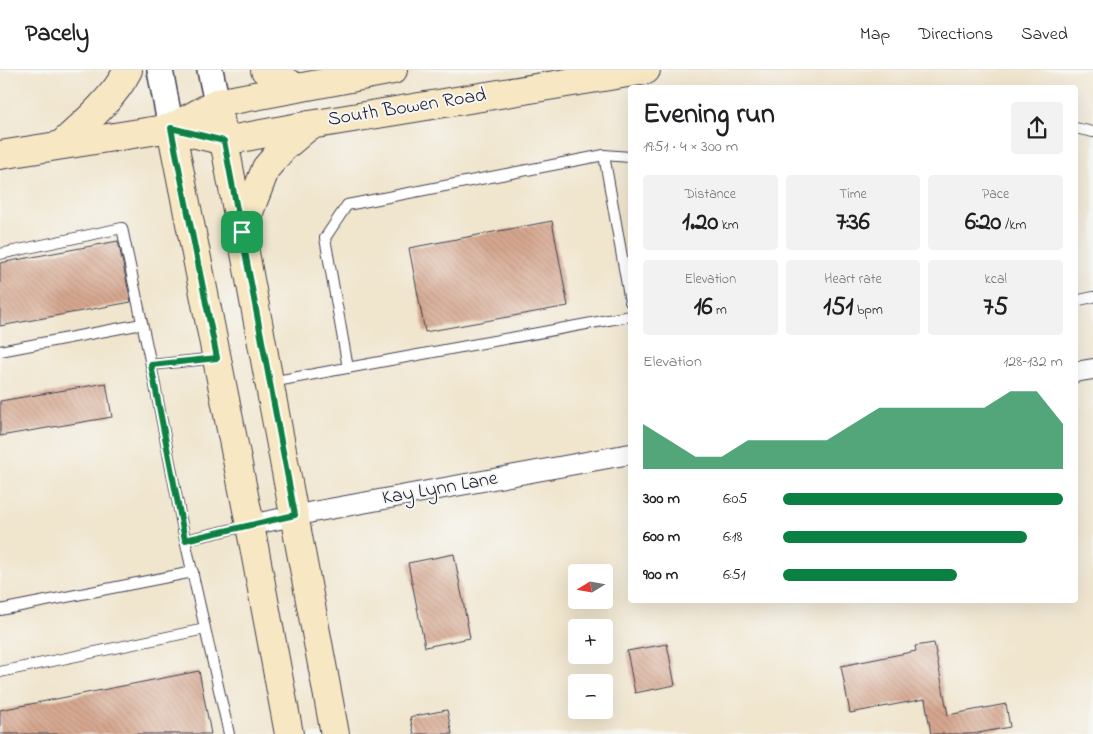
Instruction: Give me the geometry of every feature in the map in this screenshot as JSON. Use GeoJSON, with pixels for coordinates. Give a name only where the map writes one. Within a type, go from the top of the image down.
{"type":"FeatureCollection","features":[{"type":"Feature","properties":{"kind":"main road"},"geometry":{"type":"LineString","coordinates":[[62,144],[80,128],[110,95],[128,70]]}},
{"type":"Feature","properties":{"kind":"main road"},"geometry":{"type":"LineString","coordinates":[[265,70],[297,88]]}},
{"type":"Feature","properties":{"kind":"main road","name":"South Bowen Road"},"geometry":{"type":"LineString","coordinates":[[0,155],[171,128],[217,103],[393,70]]}},
{"type":"Feature","properties":{"kind":"main road","name":"South Bowen Road"},"geometry":{"type":"LineString","coordinates":[[171,128],[224,141],[310,125],[642,72]]}},
{"type":"Feature","properties":{"kind":"main road"},"geometry":{"type":"LineString","coordinates":[[217,103],[335,734]]}},
{"type":"Feature","properties":{"kind":"main road"},"geometry":{"type":"LineString","coordinates":[[242,232],[266,168],[284,147],[310,125]]}},
{"type":"Feature","properties":{"kind":"main road"},"geometry":{"type":"LineString","coordinates":[[171,128],[250,525],[289,734]]}},
{"type":"Feature","properties":{"kind":"street"},"geometry":{"type":"LineString","coordinates":[[160,70],[171,128]]}},
{"type":"Feature","properties":{"kind":"street"},"geometry":{"type":"LineString","coordinates":[[210,70],[217,103]]}},
{"type":"Feature","properties":{"kind":"street"},"geometry":{"type":"LineString","coordinates":[[1078,372],[1093,369]]}},
{"type":"Feature","properties":{"kind":"street","name":"Kay Lynn Lane"},"geometry":{"type":"LineString","coordinates":[[250,525],[295,515],[628,454]]}},
{"type":"Feature","properties":{"kind":"lane"},"geometry":{"type":"LineString","coordinates":[[1078,129],[1093,132]]}},
{"type":"Feature","properties":{"kind":"lane"},"geometry":{"type":"LineString","coordinates":[[604,155],[628,291]]}},
{"type":"Feature","properties":{"kind":"lane"},"geometry":{"type":"LineString","coordinates":[[348,368],[325,238],[347,205],[604,155],[628,157]]}},
{"type":"Feature","properties":{"kind":"lane"},"geometry":{"type":"LineString","coordinates":[[0,254],[122,228],[185,540],[229,734]]}},
{"type":"Feature","properties":{"kind":"lane"},"geometry":{"type":"LineString","coordinates":[[1078,300],[1093,297]]}},
{"type":"Feature","properties":{"kind":"lane"},"geometry":{"type":"LineString","coordinates":[[270,382],[628,316]]}},
{"type":"Feature","properties":{"kind":"lane"},"geometry":{"type":"LineString","coordinates":[[0,351],[142,324]]}},
{"type":"Feature","properties":{"kind":"lane"},"geometry":{"type":"LineString","coordinates":[[151,365],[217,358]]}},
{"type":"Feature","properties":{"kind":"lane"},"geometry":{"type":"LineString","coordinates":[[185,540],[250,525]]}},
{"type":"Feature","properties":{"kind":"lane"},"geometry":{"type":"LineString","coordinates":[[0,610],[193,572]]}},
{"type":"Feature","properties":{"kind":"lane"},"geometry":{"type":"LineString","coordinates":[[0,672],[205,629]]}},
{"type":"Feature","properties":{"kind":"building"},"geometry":{"type":"Polygon","coordinates":[[[552,221],[568,306],[425,332],[409,248],[552,221]]]}},
{"type":"Feature","properties":{"kind":"building"},"geometry":{"type":"Polygon","coordinates":[[[118,241],[131,302],[0,326],[0,263],[118,241]]]}},
{"type":"Feature","properties":{"kind":"building"},"geometry":{"type":"Polygon","coordinates":[[[106,383],[112,417],[0,436],[0,401],[106,383]]]}},
{"type":"Feature","properties":{"kind":"building"},"geometry":{"type":"Polygon","coordinates":[[[454,554],[470,638],[425,647],[408,563],[454,554]]]}},
{"type":"Feature","properties":{"kind":"building"},"geometry":{"type":"Polygon","coordinates":[[[934,643],[948,715],[1006,704],[1010,727],[973,734],[931,734],[925,699],[850,713],[841,666],[916,651],[915,646],[934,643]]]}},
{"type":"Feature","properties":{"kind":"building"},"geometry":{"type":"Polygon","coordinates":[[[667,644],[675,685],[635,693],[627,651],[667,644]]]}},
{"type":"Feature","properties":{"kind":"building"},"geometry":{"type":"Polygon","coordinates":[[[199,671],[211,734],[0,734],[0,710],[199,671]]]}},
{"type":"Feature","properties":{"kind":"building"},"geometry":{"type":"Polygon","coordinates":[[[447,710],[452,734],[414,734],[410,717],[447,710]]]}},
{"type":"Feature","properties":{"kind":"route"},"geometry":{"type":"LineString","coordinates":[[171,128],[224,141],[242,232],[295,515],[185,540],[151,365],[217,358],[171,128]]}}]}
